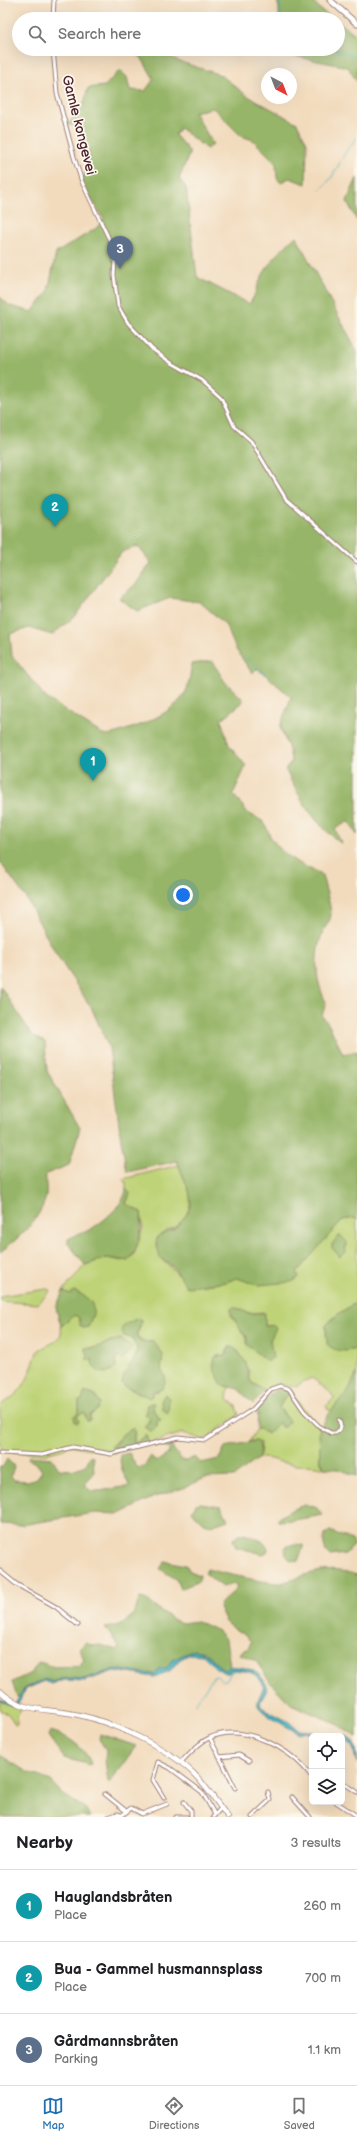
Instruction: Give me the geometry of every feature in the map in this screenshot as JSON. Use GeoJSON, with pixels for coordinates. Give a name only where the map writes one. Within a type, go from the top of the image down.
{"type":"FeatureCollection","features":[{"type":"Feature","properties":{"kind":"highway"},"geometry":{"type":"LineString","coordinates":[[330,0],[344,12]]}},
{"type":"Feature","properties":{"kind":"highway"},"geometry":{"type":"LineString","coordinates":[[333,0],[357,21]]}},
{"type":"Feature","properties":{"kind":"highway"},"geometry":{"type":"LineString","coordinates":[[345,13],[357,24]]}},
{"type":"Feature","properties":{"kind":"main road"},"geometry":{"type":"LineString","coordinates":[[0,1691],[21,1706],[37,1710],[67,1712],[96,1720],[143,1740],[181,1762],[201,1781],[228,1817]]}},
{"type":"Feature","properties":{"kind":"street"},"geometry":{"type":"LineString","coordinates":[[53,12],[54,0]]}},
{"type":"Feature","properties":{"kind":"street","name":"Gamle kongevei"},"geometry":{"type":"LineString","coordinates":[[54,56],[57,93],[74,158],[82,182],[104,225],[115,259],[114,275],[118,306],[128,323],[152,349],[170,362],[202,380],[221,397],[234,426],[251,442],[286,499],[357,562]]}},
{"type":"Feature","properties":{"kind":"street"},"geometry":{"type":"LineString","coordinates":[[0,1453],[42,1455],[73,1447],[111,1454],[178,1437],[205,1440],[253,1409],[272,1388],[280,1386],[289,1389],[304,1411],[323,1429],[336,1433],[341,1427],[339,1420]]}},
{"type":"Feature","properties":{"kind":"street"},"geometry":{"type":"LineString","coordinates":[[0,1571],[16,1584],[56,1607],[78,1625]]}},
{"type":"Feature","properties":{"kind":"street"},"geometry":{"type":"LineString","coordinates":[[181,1762],[198,1746],[210,1738],[228,1733],[247,1736],[282,1749],[307,1768],[309,1772]]}},
{"type":"Feature","properties":{"kind":"street"},"geometry":{"type":"LineString","coordinates":[[210,1738],[235,1788]]}},
{"type":"Feature","properties":{"kind":"street"},"geometry":{"type":"LineString","coordinates":[[219,1757],[239,1755],[249,1762]]}},
{"type":"Feature","properties":{"kind":"street"},"geometry":{"type":"LineString","coordinates":[[164,1798],[153,1780],[158,1762],[170,1768],[202,1792],[214,1816],[221,1808]]}},
{"type":"Feature","properties":{"kind":"street"},"geometry":{"type":"LineString","coordinates":[[345,1784],[357,1792]]}},
{"type":"Feature","properties":{"kind":"street"},"geometry":{"type":"LineString","coordinates":[[252,1817],[270,1800],[268,1792]]}},
{"type":"Feature","properties":{"kind":"street"},"geometry":{"type":"LineString","coordinates":[[105,1794],[126,1811]]}},
{"type":"Feature","properties":{"kind":"street"},"geometry":{"type":"LineString","coordinates":[[292,1797],[310,1817]]}},
{"type":"Feature","properties":{"kind":"street"},"geometry":{"type":"LineString","coordinates":[[184,1802],[191,1812],[191,1817]]}},
{"type":"Feature","properties":{"kind":"street"},"geometry":{"type":"LineString","coordinates":[[108,1817],[117,1814],[121,1816],[131,1808],[142,1814],[167,1804]]}},
{"type":"Feature","properties":{"kind":"street"},"geometry":{"type":"LineString","coordinates":[[340,1805],[357,1816]]}},
{"type":"Feature","properties":{"kind":"street"},"geometry":{"type":"LineString","coordinates":[[176,1817],[187,1817]]}},
{"type":"Feature","properties":{"kind":"green space"},"geometry":{"type":"Polygon","coordinates":[[[277,0],[312,0],[324,12],[279,12],[277,0]]]}},
{"type":"Feature","properties":{"kind":"green space"},"geometry":{"type":"Polygon","coordinates":[[[345,27],[357,35],[357,82],[348,67],[293,56],[345,56],[345,27]]]}},
{"type":"Feature","properties":{"kind":"green space"},"geometry":{"type":"Polygon","coordinates":[[[140,56],[170,56],[178,61],[221,75],[246,95],[297,123],[307,143],[306,184],[289,178],[281,183],[277,178],[276,163],[253,140],[241,136],[213,108],[194,112],[213,144],[207,149],[180,128],[175,135],[190,152],[179,179],[186,187],[197,277],[249,304],[268,266],[281,250],[296,236],[357,351],[357,619],[355,620],[357,623],[357,835],[349,821],[335,829],[342,844],[315,819],[303,801],[285,769],[291,763],[291,758],[280,727],[291,697],[258,668],[252,673],[237,651],[225,624],[200,602],[170,598],[137,611],[119,598],[135,585],[151,563],[138,546],[122,552],[75,616],[52,635],[29,628],[10,634],[12,656],[46,698],[105,736],[150,721],[172,708],[186,691],[192,664],[212,661],[225,682],[241,697],[243,702],[221,720],[229,745],[246,766],[233,794],[248,813],[264,822],[271,838],[282,851],[295,861],[322,875],[331,914],[319,942],[317,960],[318,977],[322,994],[326,1002],[322,1016],[329,1025],[343,1054],[357,1051],[357,1220],[355,1218],[342,1220],[297,1272],[299,1277],[292,1282],[258,1285],[237,1278],[226,1282],[187,1287],[173,1267],[160,1258],[156,1242],[158,1236],[175,1228],[187,1214],[191,1204],[189,1191],[177,1161],[127,1172],[121,1140],[109,1048],[92,1009],[55,952],[26,898],[0,862],[0,297],[10,306],[32,312],[48,292],[56,253],[95,229],[104,220],[81,181],[88,169],[89,149],[82,141],[77,125],[67,125],[83,107],[88,88],[105,86],[120,70],[127,77],[130,90],[145,91],[154,79],[140,56]]]}},
{"type":"Feature","properties":{"kind":"green space"},"geometry":{"type":"Polygon","coordinates":[[[357,178],[357,221],[347,201],[357,178]]]}},
{"type":"Feature","properties":{"kind":"green space"},"geometry":{"type":"Polygon","coordinates":[[[0,986],[33,1036],[45,1042],[47,1071],[80,1128],[69,1165],[46,1174],[46,1196],[39,1213],[21,1235],[0,1252],[0,986]]]}},
{"type":"Feature","properties":{"kind":"green space"},"geometry":{"type":"Polygon","coordinates":[[[179,1165],[189,1191],[190,1204],[188,1211],[179,1224],[167,1230],[163,1261],[191,1287],[226,1282],[237,1278],[258,1285],[296,1280],[299,1277],[297,1272],[299,1269],[342,1220],[355,1218],[357,1220],[357,1302],[338,1314],[326,1325],[326,1336],[344,1351],[357,1349],[357,1373],[349,1389],[332,1410],[328,1410],[326,1406],[334,1398],[330,1392],[312,1378],[304,1381],[296,1387],[277,1384],[265,1390],[254,1384],[249,1378],[249,1371],[232,1347],[229,1347],[226,1351],[227,1355],[218,1355],[222,1385],[229,1387],[227,1399],[236,1406],[239,1415],[204,1440],[183,1433],[141,1446],[148,1441],[141,1438],[136,1443],[134,1442],[135,1431],[124,1433],[112,1445],[113,1449],[128,1448],[113,1453],[69,1445],[64,1449],[44,1454],[0,1451],[0,1405],[21,1389],[25,1383],[37,1352],[57,1340],[60,1336],[61,1326],[75,1315],[79,1318],[83,1328],[88,1327],[93,1316],[70,1294],[63,1291],[85,1265],[107,1258],[122,1261],[134,1255],[143,1227],[141,1212],[126,1204],[130,1193],[126,1189],[126,1182],[123,1179],[179,1165]],[[234,1307],[241,1332],[249,1340],[248,1345],[267,1361],[269,1361],[271,1327],[265,1326],[263,1312],[248,1313],[234,1307]],[[140,1328],[124,1336],[130,1337],[137,1348],[137,1351],[122,1383],[126,1387],[141,1395],[159,1391],[165,1376],[161,1370],[162,1361],[154,1342],[140,1340],[136,1335],[140,1328]],[[112,1340],[97,1348],[85,1348],[88,1354],[87,1360],[115,1361],[118,1357],[112,1340]],[[88,1393],[84,1394],[82,1400],[79,1401],[79,1411],[74,1416],[77,1418],[79,1414],[84,1413],[87,1420],[92,1414],[96,1396],[88,1393]],[[147,1405],[146,1413],[150,1419],[144,1427],[152,1432],[157,1426],[157,1413],[149,1405],[147,1405]]]}},
{"type":"Feature","properties":{"kind":"green space"},"geometry":{"type":"Polygon","coordinates":[[[126,1189],[130,1193],[126,1204],[141,1212],[141,1231],[132,1256],[128,1261],[107,1258],[85,1265],[68,1243],[68,1239],[91,1229],[108,1217],[122,1200],[126,1189]]]}},
{"type":"Feature","properties":{"kind":"green space"},"geometry":{"type":"Polygon","coordinates":[[[339,1236],[347,1242],[345,1252],[340,1257],[332,1248],[332,1244],[339,1236]]]}},
{"type":"Feature","properties":{"kind":"green space"},"geometry":{"type":"Polygon","coordinates":[[[47,1289],[51,1290],[38,1304],[0,1301],[0,1296],[47,1289]]]}},
{"type":"Feature","properties":{"kind":"green space"},"geometry":{"type":"Polygon","coordinates":[[[63,1291],[70,1294],[74,1291],[86,1297],[90,1301],[93,1314],[88,1327],[83,1328],[80,1326],[79,1318],[75,1315],[61,1326],[56,1308],[63,1291]]]}},
{"type":"Feature","properties":{"kind":"green space"},"geometry":{"type":"Polygon","coordinates":[[[357,1302],[357,1349],[345,1351],[330,1347],[327,1344],[326,1325],[338,1314],[357,1302]]]}},
{"type":"Feature","properties":{"kind":"green space"},"geometry":{"type":"Polygon","coordinates":[[[234,1307],[248,1313],[265,1313],[265,1326],[274,1325],[276,1328],[270,1340],[273,1358],[267,1361],[247,1345],[247,1337],[231,1315],[231,1309],[234,1307]]]}},
{"type":"Feature","properties":{"kind":"green space"},"geometry":{"type":"Polygon","coordinates":[[[138,1318],[142,1322],[136,1335],[139,1341],[154,1342],[163,1355],[161,1370],[166,1379],[165,1384],[162,1389],[153,1391],[152,1396],[149,1398],[135,1390],[125,1387],[123,1383],[124,1375],[137,1351],[132,1338],[124,1336],[121,1329],[126,1324],[138,1318]]]}},
{"type":"Feature","properties":{"kind":"green space"},"geometry":{"type":"Polygon","coordinates":[[[121,1339],[130,1345],[132,1349],[123,1359],[116,1357],[116,1368],[106,1373],[98,1372],[92,1363],[93,1359],[87,1360],[88,1354],[85,1348],[98,1347],[121,1339]]]}},
{"type":"Feature","properties":{"kind":"green space"},"geometry":{"type":"Polygon","coordinates":[[[229,1347],[232,1347],[238,1351],[246,1363],[249,1378],[253,1384],[265,1390],[253,1404],[238,1389],[222,1385],[213,1367],[215,1357],[226,1355],[229,1347]]]}},
{"type":"Feature","properties":{"kind":"green space"},"geometry":{"type":"Polygon","coordinates":[[[357,1373],[357,1476],[338,1469],[324,1468],[320,1459],[319,1431],[328,1415],[349,1389],[357,1373]]]}},
{"type":"Feature","properties":{"kind":"green space"},"geometry":{"type":"Polygon","coordinates":[[[286,1389],[292,1394],[285,1396],[279,1408],[289,1421],[285,1427],[281,1427],[279,1422],[268,1434],[260,1429],[257,1429],[258,1408],[274,1391],[286,1389]]]}},
{"type":"Feature","properties":{"kind":"green space"},"geometry":{"type":"Polygon","coordinates":[[[85,1392],[96,1396],[100,1404],[96,1411],[90,1415],[90,1420],[87,1421],[84,1413],[79,1414],[77,1416],[78,1423],[75,1422],[74,1416],[79,1411],[79,1401],[82,1400],[85,1392]]]}},
{"type":"Feature","properties":{"kind":"green space"},"geometry":{"type":"Polygon","coordinates":[[[165,1394],[169,1398],[168,1413],[162,1409],[161,1401],[165,1394]]]}},
{"type":"Feature","properties":{"kind":"green space"},"geometry":{"type":"Polygon","coordinates":[[[292,1394],[320,1429],[320,1459],[324,1468],[295,1465],[267,1458],[259,1458],[261,1449],[256,1441],[249,1441],[257,1429],[264,1432],[274,1426],[285,1414],[279,1408],[285,1396],[292,1394]]]}},
{"type":"Feature","properties":{"kind":"green space"},"geometry":{"type":"Polygon","coordinates":[[[154,1403],[153,1410],[161,1420],[157,1421],[157,1426],[152,1432],[144,1427],[150,1420],[145,1415],[147,1405],[154,1403]]]}},
{"type":"Feature","properties":{"kind":"green space"},"geometry":{"type":"Polygon","coordinates":[[[134,1428],[134,1442],[136,1443],[146,1435],[148,1441],[141,1446],[111,1448],[124,1433],[134,1428]]]}},
{"type":"Feature","properties":{"kind":"green space"},"geometry":{"type":"Polygon","coordinates":[[[256,1441],[260,1443],[259,1458],[234,1477],[205,1478],[184,1488],[154,1497],[120,1514],[94,1513],[21,1525],[0,1524],[0,1467],[3,1467],[7,1459],[14,1466],[11,1476],[14,1480],[27,1481],[37,1478],[42,1471],[37,1464],[28,1459],[29,1456],[52,1458],[59,1469],[72,1470],[86,1465],[90,1456],[93,1457],[94,1472],[86,1481],[86,1486],[91,1491],[100,1491],[127,1487],[129,1485],[122,1468],[120,1455],[129,1453],[136,1466],[139,1468],[145,1465],[151,1456],[156,1462],[167,1455],[170,1450],[164,1446],[155,1446],[164,1443],[171,1446],[182,1460],[186,1461],[195,1457],[201,1463],[219,1459],[225,1447],[256,1441]]]}},
{"type":"Feature","properties":{"kind":"green space"},"geometry":{"type":"Polygon","coordinates":[[[200,1503],[221,1506],[228,1520],[216,1524],[204,1523],[192,1511],[196,1504],[200,1503]]]}},
{"type":"Feature","properties":{"kind":"green space"},"geometry":{"type":"Polygon","coordinates":[[[305,1505],[315,1506],[323,1515],[278,1521],[278,1518],[293,1509],[305,1505]]]}},
{"type":"Feature","properties":{"kind":"green space"},"geometry":{"type":"Polygon","coordinates":[[[330,1531],[352,1540],[355,1545],[345,1554],[330,1556],[326,1552],[323,1540],[325,1534],[330,1531]]]}},
{"type":"Feature","properties":{"kind":"green space"},"geometry":{"type":"Polygon","coordinates":[[[245,1534],[262,1541],[268,1548],[267,1552],[263,1554],[236,1547],[233,1539],[239,1535],[245,1534]]]}},
{"type":"Feature","properties":{"kind":"green space"},"geometry":{"type":"Polygon","coordinates":[[[294,1544],[304,1545],[298,1561],[288,1559],[285,1552],[285,1547],[294,1544]]]}},
{"type":"Feature","properties":{"kind":"green space"},"geometry":{"type":"Polygon","coordinates":[[[165,1561],[186,1565],[190,1571],[200,1575],[199,1581],[180,1589],[176,1579],[160,1569],[165,1561]]]}},
{"type":"Feature","properties":{"kind":"green space"},"geometry":{"type":"Polygon","coordinates":[[[207,1569],[277,1583],[282,1583],[310,1573],[327,1570],[357,1575],[357,1737],[339,1725],[291,1704],[273,1686],[256,1661],[240,1654],[243,1650],[248,1649],[251,1642],[247,1637],[227,1624],[219,1607],[237,1586],[233,1583],[223,1587],[205,1574],[207,1569]]]}},
{"type":"Feature","properties":{"kind":"green space"},"geometry":{"type":"Polygon","coordinates":[[[140,1598],[145,1599],[172,1619],[182,1623],[197,1621],[218,1631],[226,1640],[230,1666],[226,1670],[218,1666],[205,1652],[194,1650],[172,1660],[167,1668],[159,1669],[154,1674],[115,1669],[85,1679],[64,1678],[52,1682],[46,1679],[24,1689],[19,1698],[17,1697],[12,1682],[31,1673],[39,1662],[55,1667],[79,1666],[84,1660],[80,1649],[85,1643],[93,1646],[100,1645],[117,1650],[119,1646],[105,1628],[118,1625],[130,1618],[136,1609],[140,1598]]]}},
{"type":"Feature","properties":{"kind":"green space"},"geometry":{"type":"Polygon","coordinates":[[[0,1702],[17,1706],[21,1709],[17,1716],[17,1725],[15,1725],[10,1716],[0,1710],[0,1702]]]}},
{"type":"Feature","properties":{"kind":"green space"},"geometry":{"type":"Polygon","coordinates":[[[50,1731],[63,1735],[74,1742],[88,1757],[91,1763],[90,1765],[64,1758],[48,1736],[50,1731]]]}},
{"type":"Feature","properties":{"kind":"green space"},"geometry":{"type":"Polygon","coordinates":[[[100,1734],[136,1746],[110,1782],[108,1782],[105,1759],[106,1750],[99,1739],[100,1734]]]}},
{"type":"Feature","properties":{"kind":"green space"},"geometry":{"type":"Polygon","coordinates":[[[0,1755],[27,1772],[51,1781],[61,1793],[86,1809],[90,1817],[0,1817],[0,1755]]]}},
{"type":"Feature","properties":{"kind":"water"},"geometry":{"type":"Polygon","coordinates":[[[194,1650],[204,1653],[226,1670],[229,1667],[241,1667],[251,1670],[260,1676],[267,1686],[266,1692],[260,1702],[261,1707],[289,1722],[298,1730],[310,1731],[314,1733],[305,1732],[299,1734],[263,1712],[257,1703],[264,1686],[254,1674],[246,1671],[231,1670],[229,1673],[226,1673],[216,1668],[203,1655],[190,1654],[179,1660],[170,1671],[154,1677],[114,1671],[85,1681],[65,1680],[51,1684],[45,1681],[24,1690],[20,1701],[15,1707],[0,1702],[0,1700],[15,1705],[22,1690],[45,1679],[53,1682],[64,1678],[85,1679],[115,1669],[154,1674],[161,1668],[167,1668],[172,1660],[194,1650]]]}},
{"type":"Feature","properties":{"kind":"water"},"geometry":{"type":"Polygon","coordinates":[[[345,1735],[352,1741],[357,1755],[357,1763],[353,1748],[345,1739],[345,1735]]]}},
{"type":"Feature","properties":{"kind":"waterway"},"geometry":{"type":"LineString","coordinates":[[279,0],[281,12]]}},
{"type":"Feature","properties":{"kind":"waterway"},"geometry":{"type":"LineString","coordinates":[[345,53],[357,57]]}},
{"type":"Feature","properties":{"kind":"waterway"},"geometry":{"type":"LineString","coordinates":[[320,190],[332,176],[348,149],[357,138]]}},
{"type":"Feature","properties":{"kind":"waterway"},"geometry":{"type":"LineString","coordinates":[[246,657],[258,670],[267,676]]}},
{"type":"Feature","properties":{"kind":"waterway"},"geometry":{"type":"LineString","coordinates":[[195,1704],[213,1677],[217,1676],[222,1681],[226,1680],[233,1670]]}},
{"type":"Feature","properties":{"kind":"place","name":"Gårdmannsbråten"},"geometry":{"type":"Point","coordinates":[120,269]}},
{"type":"Feature","properties":{"kind":"place","name":"Bua - Gammel husmannsplass"},"geometry":{"type":"Point","coordinates":[55,527]}},
{"type":"Feature","properties":{"kind":"place","name":"Hauglandsbråten"},"geometry":{"type":"Point","coordinates":[93,781]}}]}
